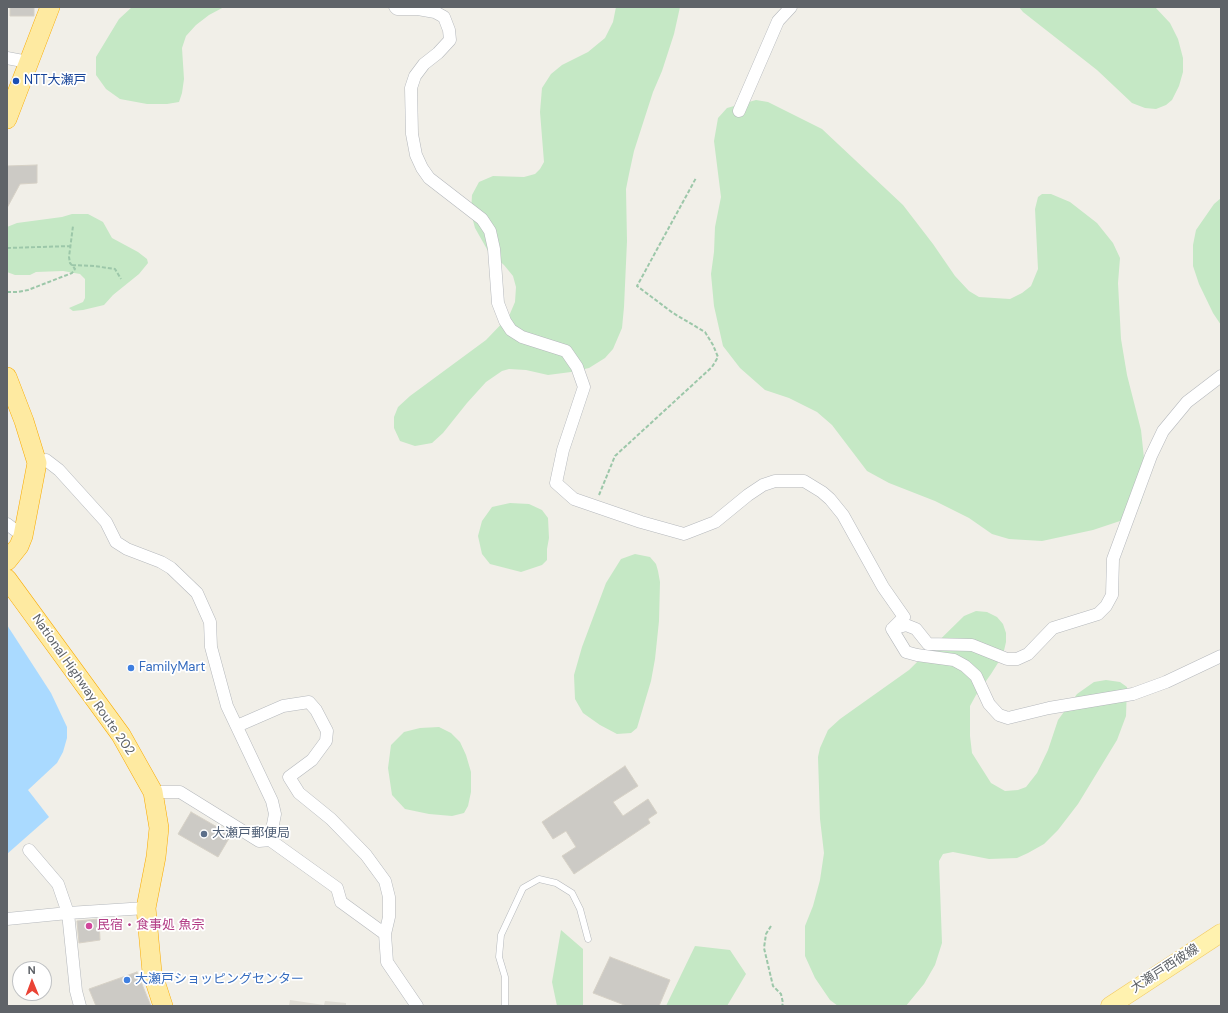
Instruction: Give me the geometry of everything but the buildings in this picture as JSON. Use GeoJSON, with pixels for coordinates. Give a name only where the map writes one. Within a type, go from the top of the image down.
{"type":"FeatureCollection","features":[{"type":"Feature","properties":{"kind":"highway"},"geometry":{"type":"LineString","coordinates":[[7,119],[50,7]]}},
{"type":"Feature","properties":{"kind":"highway"},"geometry":{"type":"LineString","coordinates":[[7,377],[24,421],[37,464],[23,536],[19,546],[7,561]]}},
{"type":"Feature","properties":{"kind":"highway","name":"National Highway Route 202"},"geometry":{"type":"LineString","coordinates":[[7,579],[121,735],[153,792],[159,828],[156,857],[146,908],[152,972],[163,1006]]}},
{"type":"Feature","properties":{"kind":"main road","name":"大瀬戸西彼線"},"geometry":{"type":"LineString","coordinates":[[1110,1006],[1221,933]]}},
{"type":"Feature","properties":{"kind":"street"},"geometry":{"type":"LineString","coordinates":[[395,7],[398,9],[418,9],[435,12],[444,17],[450,30],[450,40],[438,53],[424,64],[415,76],[411,88],[412,134],[416,155],[422,168],[429,178],[482,219],[490,231],[494,249],[498,303],[505,321],[511,330],[522,337],[566,351],[577,367],[584,386],[563,450],[556,483],[574,499],[641,522],[684,534],[715,522],[763,485],[775,481],[804,481],[822,492],[843,515],[883,587],[904,617],[892,629]]}},
{"type":"Feature","properties":{"kind":"street"},"geometry":{"type":"LineString","coordinates":[[739,111],[778,21],[791,7]]}},
{"type":"Feature","properties":{"kind":"street"},"geometry":{"type":"LineString","coordinates":[[7,58],[28,62]]}},
{"type":"Feature","properties":{"kind":"street"},"geometry":{"type":"LineString","coordinates":[[892,629],[906,625],[916,629],[928,644],[972,645],[1006,659],[1018,659],[1028,654],[1053,628],[1098,614],[1106,606],[1112,595],[1113,559],[1150,456],[1163,431],[1187,402],[1221,376]]}},
{"type":"Feature","properties":{"kind":"street"},"geometry":{"type":"LineString","coordinates":[[37,464],[46,460],[59,470],[106,522],[116,542],[127,550],[160,562],[171,568],[197,593],[210,622],[211,647],[227,706],[272,801],[275,814],[270,840]]}},
{"type":"Feature","properties":{"kind":"street"},"geometry":{"type":"LineString","coordinates":[[7,524],[23,536]]}},
{"type":"Feature","properties":{"kind":"street"},"geometry":{"type":"LineString","coordinates":[[892,629],[906,652],[954,660],[965,666],[976,676],[989,704],[999,715],[1008,718],[1049,708],[1133,694],[1166,682],[1221,656]]}},
{"type":"Feature","properties":{"kind":"street"},"geometry":{"type":"LineString","coordinates":[[237,726],[283,706],[309,702],[316,710],[327,731],[326,741],[312,760],[289,776],[299,794],[331,819],[366,855],[385,881],[389,897],[389,917],[385,934],[387,962],[417,1006]]}},
{"type":"Feature","properties":{"kind":"street"},"geometry":{"type":"LineString","coordinates":[[153,792],[180,792],[259,841],[270,840],[337,888],[341,902],[385,934]]}},
{"type":"Feature","properties":{"kind":"street"},"geometry":{"type":"LineString","coordinates":[[29,850],[58,884],[68,913],[76,991],[80,1006]]}},
{"type":"Feature","properties":{"kind":"street"},"geometry":{"type":"LineString","coordinates":[[7,919],[146,908]]}},
{"type":"Feature","properties":{"kind":"lane"},"geometry":{"type":"LineString","coordinates":[[505,1006],[505,977],[499,957],[501,935],[523,888],[539,879],[556,883],[572,892],[580,909],[588,938]]}},
{"type":"Feature","properties":{"kind":"path"},"geometry":{"type":"LineString","coordinates":[[595,506],[615,456],[712,367],[718,357],[705,332],[673,313],[637,286],[696,178]]}},
{"type":"Feature","properties":{"kind":"path"},"geometry":{"type":"LineString","coordinates":[[7,292],[28,290],[72,274],[75,269],[70,262],[73,226]]}},
{"type":"Feature","properties":{"kind":"path"},"geometry":{"type":"LineString","coordinates":[[7,248],[71,246]]}},
{"type":"Feature","properties":{"kind":"path"},"geometry":{"type":"LineString","coordinates":[[72,265],[94,266],[115,270],[121,279]]}},
{"type":"Feature","properties":{"kind":"path"},"geometry":{"type":"LineString","coordinates":[[771,926],[766,934],[764,948],[773,986],[780,994],[783,1003],[782,1006]]}},
{"type":"Feature","properties":{"kind":"shaded area"},"geometry":{"type":"Polygon","coordinates":[[[290,1000],[324,1005],[325,1001],[346,1003],[346,1006],[289,1006],[290,1000]]]}},
{"type":"Feature","properties":{"kind":"green space"},"geometry":{"type":"Polygon","coordinates":[[[132,7],[224,7],[209,15],[196,25],[186,36],[182,48],[184,79],[179,102],[167,104],[147,104],[120,99],[106,89],[96,75],[96,57],[119,19],[132,7]]]}},
{"type":"Feature","properties":{"kind":"green space"},"geometry":{"type":"Polygon","coordinates":[[[616,7],[680,7],[674,34],[634,151],[626,189],[627,241],[624,307],[622,328],[613,349],[605,358],[589,368],[571,372],[548,375],[526,370],[509,369],[502,371],[486,382],[443,433],[432,443],[415,446],[400,441],[394,428],[394,417],[398,407],[410,396],[486,340],[509,316],[515,302],[516,287],[513,276],[504,265],[488,251],[475,228],[471,213],[472,195],[479,182],[493,176],[524,177],[535,174],[540,169],[544,162],[540,112],[542,88],[551,74],[562,65],[588,52],[605,38],[613,22],[616,7]]]}},
{"type":"Feature","properties":{"kind":"green space"},"geometry":{"type":"Polygon","coordinates":[[[1019,7],[1155,7],[1170,23],[1178,39],[1183,58],[1183,72],[1179,86],[1172,100],[1166,105],[1156,109],[1145,108],[1132,103],[1097,70],[1023,12],[1019,7]]]}},
{"type":"Feature","properties":{"kind":"green space"},"geometry":{"type":"Polygon","coordinates":[[[756,100],[768,102],[822,129],[903,205],[955,276],[969,291],[979,297],[1010,299],[1022,293],[1031,286],[1038,269],[1035,209],[1038,197],[1042,194],[1051,194],[1070,202],[1097,223],[1113,243],[1120,258],[1118,283],[1121,339],[1127,375],[1141,430],[1146,477],[1141,503],[1132,517],[1093,530],[1042,541],[1009,539],[992,534],[969,518],[935,501],[889,483],[867,471],[832,425],[817,412],[789,398],[765,390],[740,368],[723,346],[714,306],[711,274],[715,227],[721,197],[714,141],[718,118],[727,108],[756,100]]]}},
{"type":"Feature","properties":{"kind":"green space"},"geometry":{"type":"Polygon","coordinates":[[[1221,198],[1221,325],[1213,313],[1199,284],[1193,266],[1193,245],[1196,230],[1214,204],[1221,198]]]}},
{"type":"Feature","properties":{"kind":"green space"},"geometry":{"type":"Polygon","coordinates":[[[72,214],[88,214],[103,222],[112,238],[138,252],[147,259],[148,263],[139,274],[113,295],[104,305],[73,311],[69,308],[83,302],[85,298],[85,279],[80,274],[63,271],[36,272],[30,275],[15,275],[7,272],[7,227],[17,223],[62,217],[72,214]]]}},
{"type":"Feature","properties":{"kind":"green space"},"geometry":{"type":"Polygon","coordinates":[[[510,503],[529,504],[542,510],[548,518],[549,538],[547,560],[542,565],[521,572],[490,564],[482,554],[478,536],[482,521],[492,507],[510,503]]]}},
{"type":"Feature","properties":{"kind":"green space"},"geometry":{"type":"Polygon","coordinates":[[[635,554],[650,557],[656,564],[660,582],[659,621],[651,681],[637,728],[631,733],[617,734],[600,725],[583,713],[575,699],[574,675],[582,647],[606,583],[621,559],[635,554]]]}},
{"type":"Feature","properties":{"kind":"green space"},"geometry":{"type":"Polygon","coordinates":[[[976,611],[987,612],[997,617],[1003,624],[1006,633],[1006,642],[1003,655],[970,706],[970,736],[972,753],[991,783],[1005,791],[1018,790],[1026,787],[1037,773],[1048,750],[1058,720],[1077,694],[1094,682],[1106,680],[1120,682],[1127,687],[1126,716],[1117,740],[1078,804],[1058,830],[1044,844],[1017,858],[989,859],[953,852],[943,854],[939,861],[942,943],[935,965],[924,984],[906,1006],[838,1006],[830,1000],[815,978],[805,956],[805,926],[813,906],[820,880],[824,853],[820,819],[818,757],[820,748],[828,730],[840,719],[909,670],[964,616],[976,611]]]}},
{"type":"Feature","properties":{"kind":"green space"},"geometry":{"type":"Polygon","coordinates":[[[439,727],[451,733],[460,742],[471,772],[471,792],[468,806],[464,813],[452,816],[429,814],[405,809],[392,795],[388,768],[391,745],[404,732],[420,728],[439,727]]]}},
{"type":"Feature","properties":{"kind":"green space"},"geometry":{"type":"Polygon","coordinates":[[[561,930],[583,949],[583,1006],[557,1006],[552,982],[561,930]]]}},
{"type":"Feature","properties":{"kind":"green space"},"geometry":{"type":"Polygon","coordinates":[[[695,946],[730,950],[746,974],[727,1006],[666,1006],[695,946]]]}},
{"type":"Feature","properties":{"kind":"water"},"geometry":{"type":"Polygon","coordinates":[[[7,625],[51,693],[67,727],[67,738],[63,752],[57,763],[28,790],[49,817],[7,854],[7,625]]]}},
{"type":"Feature","properties":{"kind":"place","name":"NTT大瀬戸"},"geometry":{"type":"Point","coordinates":[16,81]}},
{"type":"Feature","properties":{"kind":"place","name":"FamilyMart"},"geometry":{"type":"Point","coordinates":[131,668]}},
{"type":"Feature","properties":{"kind":"place","name":"大瀬戸郵便局"},"geometry":{"type":"Point","coordinates":[204,834]}},
{"type":"Feature","properties":{"kind":"place","name":"民宿・食事処 魚宗"},"geometry":{"type":"Point","coordinates":[89,926]}},
{"type":"Feature","properties":{"kind":"place","name":"大瀬戸ショッピングセンター"},"geometry":{"type":"Point","coordinates":[127,980]}}]}
